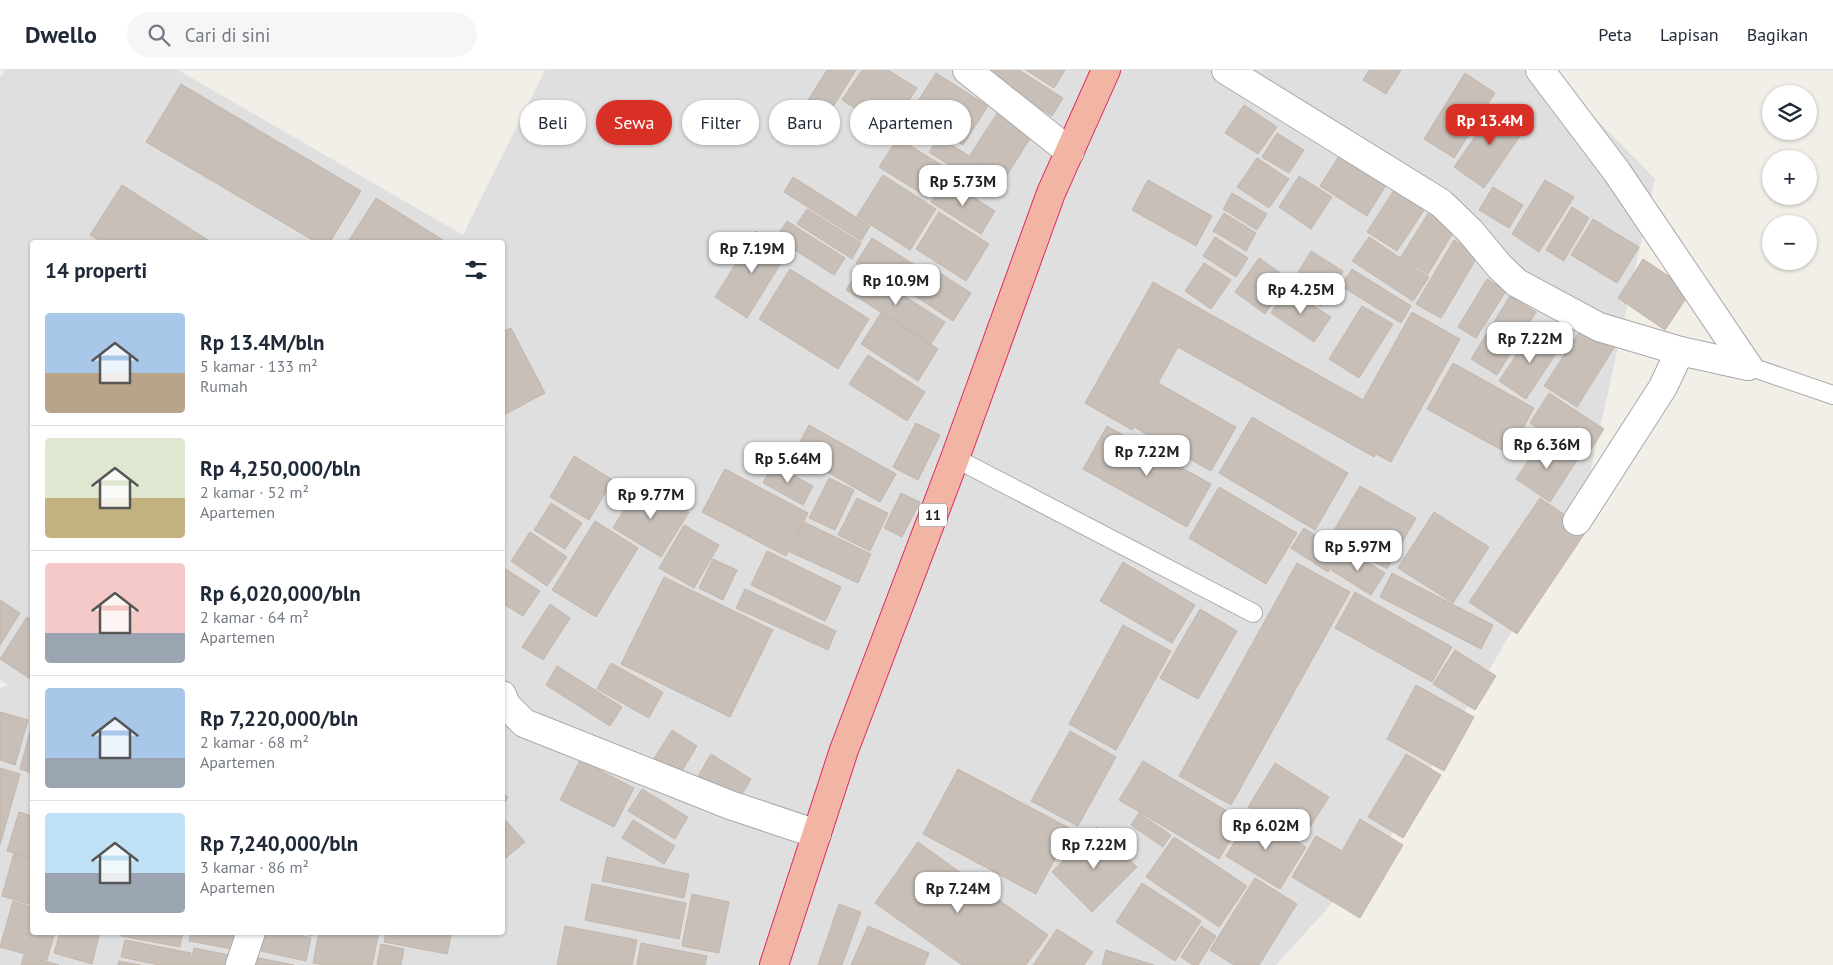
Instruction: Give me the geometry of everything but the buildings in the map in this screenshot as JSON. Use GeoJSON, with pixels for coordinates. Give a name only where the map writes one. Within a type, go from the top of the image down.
{"type":"FeatureCollection","features":[{"type":"Feature","properties":{"kind":"highway","name":"11"},"geometry":{"type":"LineString","coordinates":[[774,965],[844,750],[955,458],[1051,193],[1106,70]]}},
{"type":"Feature","properties":{"kind":"street"},"geometry":{"type":"LineString","coordinates":[[967,70],[1070,152]]}},
{"type":"Feature","properties":{"kind":"street"},"geometry":{"type":"LineString","coordinates":[[1226,70],[1441,203],[1470,231],[1516,283],[1599,327],[1680,350],[1748,366]]}},
{"type":"Feature","properties":{"kind":"street"},"geometry":{"type":"LineString","coordinates":[[1540,70],[1617,172],[1748,366]]}},
{"type":"Feature","properties":{"kind":"street"},"geometry":{"type":"LineString","coordinates":[[1577,521],[1663,387],[1680,350]]}},
{"type":"Feature","properties":{"kind":"street"},"geometry":{"type":"LineString","coordinates":[[505,702],[524,723],[730,805],[816,834]]}},
{"type":"Feature","properties":{"kind":"street"},"geometry":{"type":"LineString","coordinates":[[240,965],[250,935]]}},
{"type":"Feature","properties":{"kind":"lane"},"geometry":{"type":"LineString","coordinates":[[1748,366],[1833,395]]}},
{"type":"Feature","properties":{"kind":"lane"},"geometry":{"type":"LineString","coordinates":[[955,458],[1253,613]]}},
{"type":"Feature","properties":{"kind":"shaded area"},"geometry":{"type":"Polygon","coordinates":[[[6,70],[178,70],[463,235],[520,120],[520,145],[586,145],[586,100],[530,100],[545,70],[1548,70],[1655,179],[1581,515],[1386,844],[1276,965],[0,965],[0,688],[8,685],[0,680],[0,77],[6,70]]]}}]}
